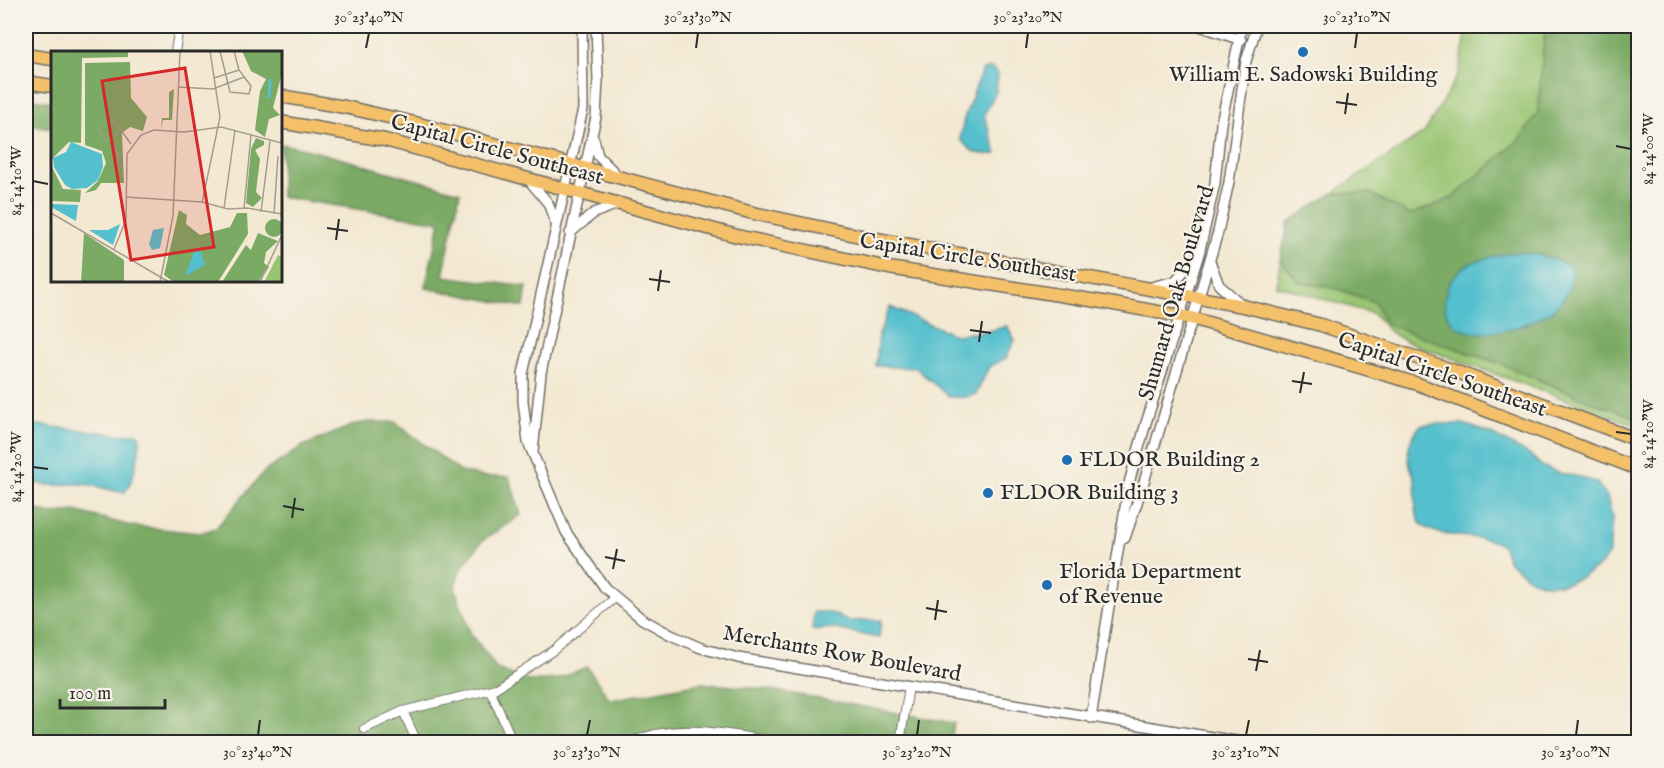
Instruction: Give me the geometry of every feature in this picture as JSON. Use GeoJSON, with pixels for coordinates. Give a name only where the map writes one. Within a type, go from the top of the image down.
{"type":"FeatureCollection","features":[{"type":"Feature","properties":{"kind":"main road"},"geometry":{"type":"LineString","coordinates":[[26,55],[51,59]]}},
{"type":"Feature","properties":{"kind":"main road"},"geometry":{"type":"LineString","coordinates":[[26,82],[51,86]]}},
{"type":"Feature","properties":{"kind":"main road","name":"Capital Circle Southeast"},"geometry":{"type":"LineString","coordinates":[[282,96],[345,107],[405,121],[731,209],[855,235],[1242,306],[1321,325],[1452,370],[1638,440]]}},
{"type":"Feature","properties":{"kind":"main road","name":"Capital Circle Southeast"},"geometry":{"type":"LineString","coordinates":[[282,122],[385,140],[737,236],[889,268],[1185,317],[1418,384],[1638,469]]}},
{"type":"Feature","properties":{"kind":"street"},"geometry":{"type":"LineString","coordinates":[[175,51],[179,26]]}},
{"type":"Feature","properties":{"kind":"street","name":"Merchants Row Boulevard"},"geometry":{"type":"LineString","coordinates":[[582,26],[583,109],[523,374],[523,401],[528,442],[549,495],[566,532],[605,588],[642,619],[700,648],[775,665],[1242,742]]}},
{"type":"Feature","properties":{"kind":"street","name":"Merchants Row Boulevard"},"geometry":{"type":"LineString","coordinates":[[533,452],[541,373],[593,134],[598,98],[596,26]]}},
{"type":"Feature","properties":{"kind":"street"},"geometry":{"type":"LineString","coordinates":[[1200,26],[1252,43]]}},
{"type":"Feature","properties":{"kind":"street","name":"Shumard Oak Boulevard"},"geometry":{"type":"LineString","coordinates":[[1192,298],[1215,183],[1221,123],[1242,26]]}},
{"type":"Feature","properties":{"kind":"street","name":"Shumard Oak Boulevard"},"geometry":{"type":"LineString","coordinates":[[1091,718],[1129,483],[1185,317],[1210,260],[1228,182],[1246,60],[1257,26]]}},
{"type":"Feature","properties":{"kind":"street"},"geometry":{"type":"LineString","coordinates":[[1221,123],[1237,124]]}},
{"type":"Feature","properties":{"kind":"street"},"geometry":{"type":"LineString","coordinates":[[593,134],[598,156],[620,178]]}},
{"type":"Feature","properties":{"kind":"street"},"geometry":{"type":"LineString","coordinates":[[528,179],[548,203],[555,225]]}},
{"type":"Feature","properties":{"kind":"street"},"geometry":{"type":"LineString","coordinates":[[570,233],[594,213],[618,204]]}},
{"type":"Feature","properties":{"kind":"street"},"geometry":{"type":"LineString","coordinates":[[1146,288],[1175,281],[1199,254]]}},
{"type":"Feature","properties":{"kind":"street"},"geometry":{"type":"LineString","coordinates":[[1210,260],[1219,285],[1242,306]]}},
{"type":"Feature","properties":{"kind":"street","name":"Shumard Oak Boulevard"},"geometry":{"type":"LineString","coordinates":[[1115,566],[1144,482],[1185,317]]}},
{"type":"Feature","properties":{"kind":"street"},"geometry":{"type":"LineString","coordinates":[[364,729],[403,711],[496,688],[554,650],[616,597]]}},
{"type":"Feature","properties":{"kind":"street"},"geometry":{"type":"LineString","coordinates":[[900,742],[909,687]]}},
{"type":"Feature","properties":{"kind":"street"},"geometry":{"type":"LineString","coordinates":[[490,690],[513,742]]}},
{"type":"Feature","properties":{"kind":"street"},"geometry":{"type":"LineString","coordinates":[[403,711],[417,742]]}},
{"type":"Feature","properties":{"kind":"street"},"geometry":{"type":"LineString","coordinates":[[631,742],[657,733],[682,731],[710,731],[777,742]]}},
{"type":"Feature","properties":{"kind":"green space"},"geometry":{"type":"Polygon","coordinates":[[[1468,26],[1638,26],[1638,426],[1410,343],[1391,333],[1374,314],[1276,285],[1288,223],[1425,132],[1458,75],[1468,26]]]}},
{"type":"Feature","properties":{"kind":"green space"},"geometry":{"type":"Polygon","coordinates":[[[1545,26],[1638,26],[1638,418],[1591,402],[1506,366],[1385,324],[1375,302],[1334,288],[1299,282],[1280,260],[1289,222],[1332,193],[1370,193],[1410,215],[1452,198],[1521,138],[1538,112],[1545,26]]]}},
{"type":"Feature","properties":{"kind":"green space"},"geometry":{"type":"Polygon","coordinates":[[[26,98],[51,102],[51,128],[26,125],[26,98]]]}},
{"type":"Feature","properties":{"kind":"green space"},"geometry":{"type":"Polygon","coordinates":[[[282,144],[460,192],[443,276],[527,287],[524,307],[425,288],[440,222],[282,197],[282,144]]]}},
{"type":"Feature","properties":{"kind":"green space"},"geometry":{"type":"Polygon","coordinates":[[[395,422],[461,472],[484,477],[509,477],[521,515],[482,541],[460,570],[455,587],[470,632],[497,669],[528,681],[558,679],[587,667],[610,700],[701,683],[765,689],[954,723],[951,742],[26,742],[26,507],[52,514],[75,511],[131,526],[200,533],[216,528],[264,472],[303,446],[356,424],[395,422]]]}},
{"type":"Feature","properties":{"kind":"water"},"geometry":{"type":"Polygon","coordinates":[[[992,68],[998,74],[996,92],[984,115],[997,154],[985,154],[972,151],[960,139],[964,119],[982,70],[992,68]]]}},
{"type":"Feature","properties":{"kind":"water"},"geometry":{"type":"Polygon","coordinates":[[[1518,252],[1535,254],[1568,264],[1573,272],[1568,291],[1561,302],[1541,317],[1511,329],[1479,333],[1466,331],[1455,325],[1445,310],[1444,301],[1449,284],[1461,269],[1494,256],[1518,252]]]}},
{"type":"Feature","properties":{"kind":"water"},"geometry":{"type":"Polygon","coordinates":[[[890,307],[955,335],[990,331],[1007,326],[1015,340],[1006,358],[989,367],[976,394],[949,397],[916,368],[876,366],[879,334],[890,307]]]}},
{"type":"Feature","properties":{"kind":"water"},"geometry":{"type":"Polygon","coordinates":[[[1463,424],[1490,433],[1530,455],[1542,466],[1558,473],[1597,483],[1607,497],[1612,517],[1609,553],[1601,565],[1568,583],[1545,584],[1530,579],[1509,562],[1502,545],[1481,538],[1441,533],[1424,526],[1419,521],[1416,511],[1415,480],[1408,451],[1412,437],[1421,425],[1463,424]]]}},
{"type":"Feature","properties":{"kind":"water"},"geometry":{"type":"Polygon","coordinates":[[[37,425],[139,435],[136,465],[131,482],[124,493],[98,486],[41,484],[26,477],[26,450],[32,427],[37,425]]]}},
{"type":"Feature","properties":{"kind":"water"},"geometry":{"type":"Polygon","coordinates":[[[814,612],[828,612],[850,621],[881,620],[879,638],[831,628],[812,630],[814,612]]]}},
{"type":"Feature","properties":{"kind":"place","name":"William E. Sadowski Building"},"geometry":{"type":"Point","coordinates":[1303,52]}},
{"type":"Feature","properties":{"kind":"place","name":"FLDOR Building 2"},"geometry":{"type":"Point","coordinates":[1067,460]}},
{"type":"Feature","properties":{"kind":"place","name":"FLDOR Building 3"},"geometry":{"type":"Point","coordinates":[988,493]}},
{"type":"Feature","properties":{"kind":"place","name":"Florida Department of Revenue"},"geometry":{"type":"Point","coordinates":[1047,585]}}]}
